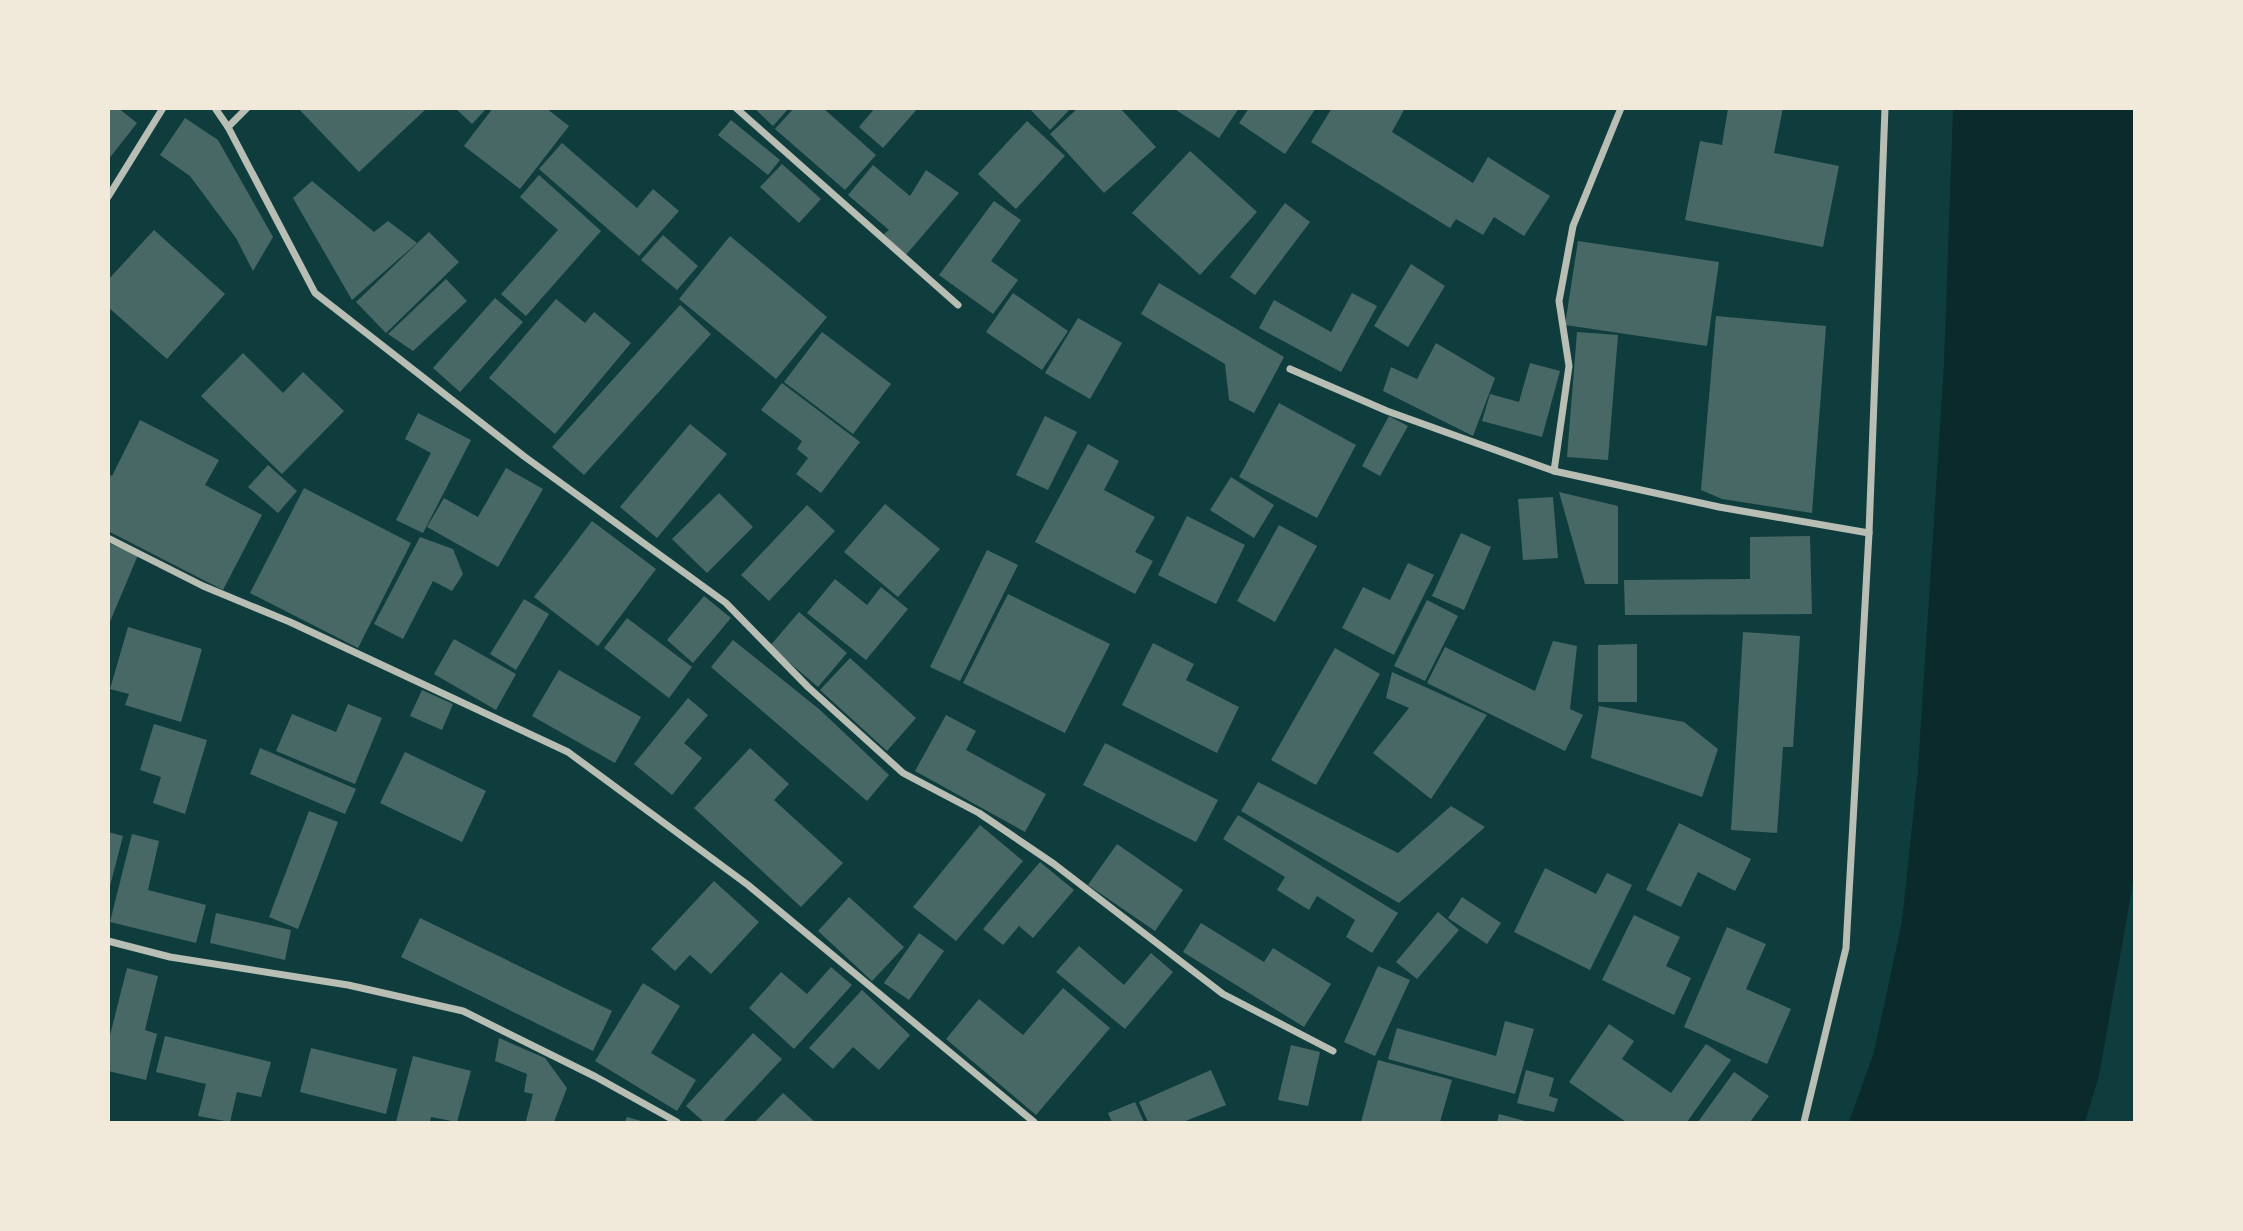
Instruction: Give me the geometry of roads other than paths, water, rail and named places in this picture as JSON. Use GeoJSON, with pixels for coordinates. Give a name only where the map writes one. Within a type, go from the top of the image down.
{"type":"FeatureCollection","features":[{"type":"Feature","properties":{"kind":"street"},"geometry":{"type":"LineString","coordinates":[[108,197],[163,108]]}},
{"type":"Feature","properties":{"kind":"street"},"geometry":{"type":"LineString","coordinates":[[215,108],[228,127],[315,293],[525,457],[726,603],[808,687],[903,773],[979,813],[1054,864],[1223,995],[1333,1051]]}},
{"type":"Feature","properties":{"kind":"street"},"geometry":{"type":"LineString","coordinates":[[228,127],[247,108]]}},
{"type":"Feature","properties":{"kind":"street"},"geometry":{"type":"LineString","coordinates":[[736,108],[958,305]]}},
{"type":"Feature","properties":{"kind":"street"},"geometry":{"type":"LineString","coordinates":[[1554,471],[1569,366],[1559,301],[1573,226],[1621,108]]}},
{"type":"Feature","properties":{"kind":"street"},"geometry":{"type":"LineString","coordinates":[[1804,1122],[1846,948],[1869,533],[1885,108]]}},
{"type":"Feature","properties":{"kind":"street"},"geometry":{"type":"LineString","coordinates":[[1290,369],[1387,411],[1554,471],[1719,507],[1869,533]]}},
{"type":"Feature","properties":{"kind":"street"},"geometry":{"type":"LineString","coordinates":[[108,538],[203,586],[290,622],[568,751],[748,885],[1034,1122]]}},
{"type":"Feature","properties":{"kind":"street"},"geometry":{"type":"LineString","coordinates":[[108,942],[170,957],[348,985],[463,1011],[596,1076],[677,1122]]}},
{"type":"Feature","properties":{"kind":"water"},"geometry":{"type":"Polygon","coordinates":[[[1953,109],[2134,109],[2134,877],[2099,1076],[2085,1122],[1849,1122],[1874,1052],[1902,921],[1918,769],[1944,363],[1953,109]]]}}]}
